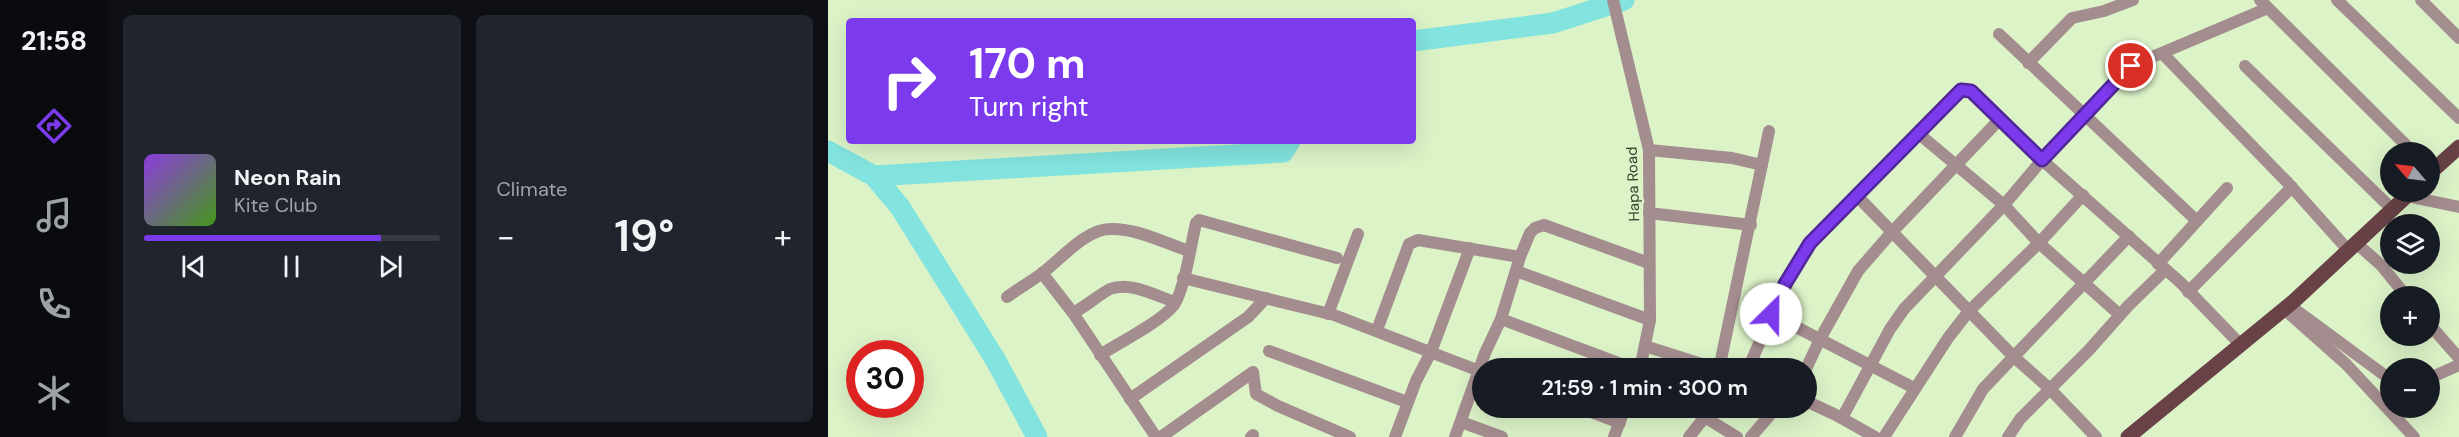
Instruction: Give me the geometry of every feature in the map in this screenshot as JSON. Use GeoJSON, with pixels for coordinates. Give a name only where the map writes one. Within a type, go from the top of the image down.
{"type":"FeatureCollection","features":[{"type":"Feature","properties":{"kind":"main road"},"geometry":{"type":"LineString","coordinates":[[2440,163],[2459,147]]}},
{"type":"Feature","properties":{"kind":"main road"},"geometry":{"type":"LineString","coordinates":[[2128,437],[2287,307],[2400,202]]}},
{"type":"Feature","properties":{"kind":"street","name":"Hapa Road"},"geometry":{"type":"LineString","coordinates":[[1613,0],[1648,150],[1650,320],[1642,358]]}},
{"type":"Feature","properties":{"kind":"street"},"geometry":{"type":"LineString","coordinates":[[2028,63],[2072,18],[2104,11],[2133,0]]}},
{"type":"Feature","properties":{"kind":"street"},"geometry":{"type":"LineString","coordinates":[[2337,0],[2459,118]]}},
{"type":"Feature","properties":{"kind":"street"},"geometry":{"type":"LineString","coordinates":[[2421,0],[2459,38]]}},
{"type":"Feature","properties":{"kind":"street"},"geometry":{"type":"LineString","coordinates":[[1842,418],[1904,309],[2004,205],[2042,160],[2134,63],[2162,53],[2264,4],[2403,142]]}},
{"type":"Feature","properties":{"kind":"street"},"geometry":{"type":"LineString","coordinates":[[1998,34],[2197,221]]}},
{"type":"Feature","properties":{"kind":"street"},"geometry":{"type":"LineString","coordinates":[[2162,53],[2352,247],[2381,265],[2398,286]]}},
{"type":"Feature","properties":{"kind":"street"},"geometry":{"type":"LineString","coordinates":[[2245,66],[2393,210]]}},
{"type":"Feature","properties":{"kind":"street"},"geometry":{"type":"LineString","coordinates":[[1753,358],[1785,284],[1810,243],[1961,90],[1966,89],[1971,91],[2042,160],[2129,236],[2240,344]]}},
{"type":"Feature","properties":{"kind":"street"},"geometry":{"type":"LineString","coordinates":[[1811,358],[1858,271],[1999,120]]}},
{"type":"Feature","properties":{"kind":"street"},"geometry":{"type":"LineString","coordinates":[[1721,358],[1751,225],[1769,131]]}},
{"type":"Feature","properties":{"kind":"street"},"geometry":{"type":"LineString","coordinates":[[1919,134],[2004,205],[2039,243],[2120,315]]}},
{"type":"Feature","properties":{"kind":"street"},"geometry":{"type":"LineString","coordinates":[[1648,150],[1732,158],[1762,165]]}},
{"type":"Feature","properties":{"kind":"street"},"geometry":{"type":"LineString","coordinates":[[2188,292],[2292,187]]}},
{"type":"Feature","properties":{"kind":"street"},"geometry":{"type":"LineString","coordinates":[[2008,437],[2020,418],[2089,350],[2227,188]]}},
{"type":"Feature","properties":{"kind":"street"},"geometry":{"type":"LineString","coordinates":[[1884,437],[1914,388],[1969,311],[2039,243],[2083,195]]}},
{"type":"Feature","properties":{"kind":"street"},"geometry":{"type":"LineString","coordinates":[[1857,196],[2014,357],[2050,389],[2096,437]]}},
{"type":"Feature","properties":{"kind":"street"},"geometry":{"type":"LineString","coordinates":[[2439,202],[2459,207]]}},
{"type":"Feature","properties":{"kind":"street"},"geometry":{"type":"LineString","coordinates":[[1649,213],[1751,225]]}},
{"type":"Feature","properties":{"kind":"street"},"geometry":{"type":"LineString","coordinates":[[1100,355],[1158,319],[1175,302],[1196,223],[1201,220],[1337,258]]}},
{"type":"Feature","properties":{"kind":"street"},"geometry":{"type":"LineString","coordinates":[[1485,358],[1501,318],[1520,257],[1530,233],[1535,228],[1544,225],[1649,263]]}},
{"type":"Feature","properties":{"kind":"street"},"geometry":{"type":"LineString","coordinates":[[1007,297],[1042,273],[1089,235],[1110,229],[1133,232],[1190,251]]}},
{"type":"Feature","properties":{"kind":"street"},"geometry":{"type":"LineString","coordinates":[[1328,314],[1358,234]]}},
{"type":"Feature","properties":{"kind":"street"},"geometry":{"type":"LineString","coordinates":[[1954,437],[1983,389],[2129,236]]}},
{"type":"Feature","properties":{"kind":"street"},"geometry":{"type":"LineString","coordinates":[[1377,330],[1409,244],[1418,240],[1520,257]]}},
{"type":"Feature","properties":{"kind":"street"},"geometry":{"type":"LineString","coordinates":[[1395,437],[1470,248]]}},
{"type":"Feature","properties":{"kind":"street"},"geometry":{"type":"LineString","coordinates":[[1516,271],[1650,320]]}},
{"type":"Feature","properties":{"kind":"street"},"geometry":{"type":"LineString","coordinates":[[1042,273],[1074,313],[1156,437]]}},
{"type":"Feature","properties":{"kind":"street"},"geometry":{"type":"LineString","coordinates":[[1183,278],[1328,314],[1377,330],[1472,368]]}},
{"type":"Feature","properties":{"kind":"street"},"geometry":{"type":"LineString","coordinates":[[1074,313],[1110,290],[1123,287],[1175,302]]}},
{"type":"Feature","properties":{"kind":"street"},"geometry":{"type":"LineString","coordinates":[[1130,399],[1248,317],[1266,298]]}},
{"type":"Feature","properties":{"kind":"street"},"geometry":{"type":"LineString","coordinates":[[2287,307],[2380,372]]}},
{"type":"Feature","properties":{"kind":"street"},"geometry":{"type":"LineString","coordinates":[[2287,307],[2346,363],[2414,437]]}},
{"type":"Feature","properties":{"kind":"street"},"geometry":{"type":"LineString","coordinates":[[1771,314],[1914,388]]}},
{"type":"Feature","properties":{"kind":"street"},"geometry":{"type":"LineString","coordinates":[[1501,318],[1606,358]]}},
{"type":"Feature","properties":{"kind":"street"},"geometry":{"type":"LineString","coordinates":[[2440,336],[2459,358]]}},
{"type":"Feature","properties":{"kind":"street"},"geometry":{"type":"LineString","coordinates":[[1645,346],[1683,358]]}},
{"type":"Feature","properties":{"kind":"street"},"geometry":{"type":"LineString","coordinates":[[1269,351],[1407,402]]}},
{"type":"Feature","properties":{"kind":"street"},"geometry":{"type":"LineString","coordinates":[[2440,374],[2459,365]]}},
{"type":"Feature","properties":{"kind":"street"},"geometry":{"type":"LineString","coordinates":[[1161,437],[1254,372],[1256,394],[1350,437]]}},
{"type":"Feature","properties":{"kind":"street"},"geometry":{"type":"LineString","coordinates":[[1455,437],[1472,392]]}},
{"type":"Feature","properties":{"kind":"street"},"geometry":{"type":"LineString","coordinates":[[1817,406],[1875,437]]}},
{"type":"Feature","properties":{"kind":"street"},"geometry":{"type":"LineString","coordinates":[[1607,418],[1620,423]]}},
{"type":"Feature","properties":{"kind":"street"},"geometry":{"type":"LineString","coordinates":[[1614,437],[1622,418]]}},
{"type":"Feature","properties":{"kind":"street"},"geometry":{"type":"LineString","coordinates":[[1689,437],[1704,418]]}},
{"type":"Feature","properties":{"kind":"street"},"geometry":{"type":"LineString","coordinates":[[1716,418],[1737,437]]}},
{"type":"Feature","properties":{"kind":"street"},"geometry":{"type":"LineString","coordinates":[[1751,437],[1767,418]]}},
{"type":"Feature","properties":{"kind":"street"},"geometry":{"type":"LineString","coordinates":[[1461,422],[1502,437]]}},
{"type":"Feature","properties":{"kind":"waterway"},"geometry":{"type":"LineString","coordinates":[[1416,41],[1553,23],[1624,0]]}},
{"type":"Feature","properties":{"kind":"waterway"},"geometry":{"type":"LineString","coordinates":[[874,176],[1283,152],[1288,144]]}},
{"type":"Feature","properties":{"kind":"waterway"},"geometry":{"type":"LineString","coordinates":[[828,151],[874,176],[900,207],[995,359],[1037,437]]}},
{"type":"Feature","properties":{"kind":"route"},"geometry":{"type":"LineString","coordinates":[[1771,314],[1796,263],[1810,243],[1961,90],[1971,91],[2042,160],[2131,66]]}}]}
